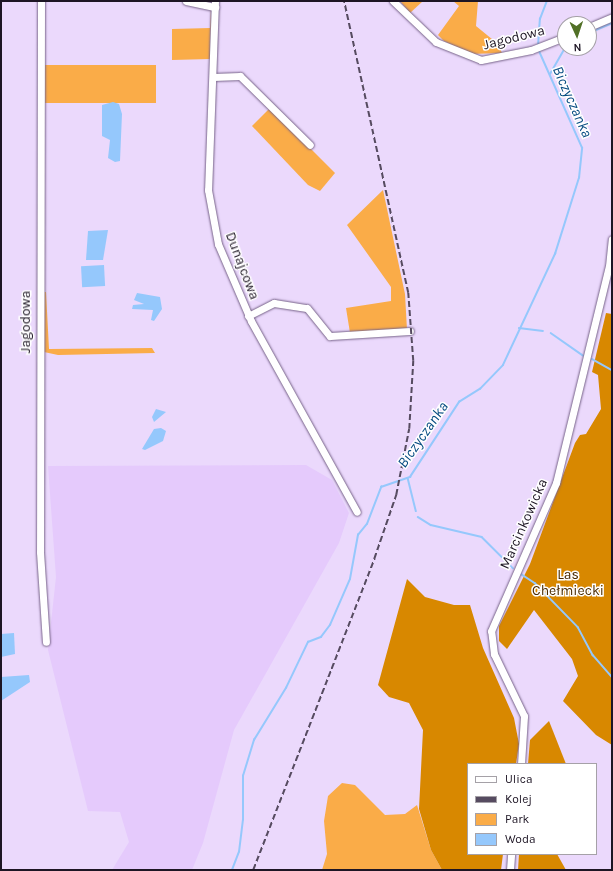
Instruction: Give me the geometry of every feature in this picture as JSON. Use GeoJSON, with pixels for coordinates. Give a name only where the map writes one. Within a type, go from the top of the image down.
{"type":"FeatureCollection","features":[{"type":"Feature","properties":{"kind":"street","name":"Jagodowa"},"geometry":{"type":"LineString","coordinates":[[41,1],[40,552],[46,642]]}},
{"type":"Feature","properties":{"kind":"street"},"geometry":{"type":"LineString","coordinates":[[186,1],[215,4]]}},
{"type":"Feature","properties":{"kind":"street","name":"Jagodowa"},"geometry":{"type":"LineString","coordinates":[[393,1],[436,42],[467,57],[492,59],[530,50],[557,40]]}},
{"type":"Feature","properties":{"kind":"street","name":"Dunajcowa"},"geometry":{"type":"LineString","coordinates":[[215,4],[208,190],[212,216],[232,285],[357,512]]}},
{"type":"Feature","properties":{"kind":"street"},"geometry":{"type":"LineString","coordinates":[[597,24],[612,17]]}},
{"type":"Feature","properties":{"kind":"street"},"geometry":{"type":"LineString","coordinates":[[213,77],[240,76],[310,145]]}},
{"type":"Feature","properties":{"kind":"street","name":"Marcinkowicka"},"geometry":{"type":"LineString","coordinates":[[521,763],[524,716],[494,654],[491,631],[556,483],[610,266],[612,240]]}},
{"type":"Feature","properties":{"kind":"street"},"geometry":{"type":"LineString","coordinates":[[248,316],[274,303],[307,308],[330,336],[410,331]]}},
{"type":"Feature","properties":{"kind":"street"},"geometry":{"type":"LineString","coordinates":[[510,870],[511,855]]}},
{"type":"Feature","properties":{"kind":"shaded area"},"geometry":{"type":"Polygon","coordinates":[[[306,465],[332,480],[349,513],[339,543],[234,730],[203,843],[192,870],[112,870],[129,842],[120,812],[88,811],[48,650],[56,577],[48,466],[306,465]]]}},
{"type":"Feature","properties":{"kind":"green space"},"geometry":{"type":"Polygon","coordinates":[[[400,1],[423,1],[410,13],[400,1]]]}},
{"type":"Feature","properties":{"kind":"green space"},"geometry":{"type":"Polygon","coordinates":[[[453,1],[478,1],[476,26],[498,44],[502,53],[470,54],[444,41],[438,35],[459,6],[453,1]]]}},
{"type":"Feature","properties":{"kind":"green space"},"geometry":{"type":"Polygon","coordinates":[[[211,7],[210,59],[172,60],[172,29],[210,28],[211,7]]]}},
{"type":"Feature","properties":{"kind":"green space"},"geometry":{"type":"Polygon","coordinates":[[[45,65],[156,65],[156,103],[45,103],[45,65]]]}},
{"type":"Feature","properties":{"kind":"green space"},"geometry":{"type":"Polygon","coordinates":[[[270,108],[335,173],[320,191],[308,185],[252,126],[270,108]]]}},
{"type":"Feature","properties":{"kind":"green space"},"geometry":{"type":"Polygon","coordinates":[[[383,190],[405,294],[407,330],[350,333],[346,308],[391,301],[391,287],[347,225],[383,190]]]}},
{"type":"Feature","properties":{"kind":"green space"},"geometry":{"type":"Polygon","coordinates":[[[42,292],[46,292],[49,349],[152,348],[155,353],[58,355],[44,352],[42,292]]]}},
{"type":"Feature","properties":{"kind":"green space","name":"Las Chełmiecki"},"geometry":{"type":"Polygon","coordinates":[[[606,313],[612,314],[612,745],[596,735],[563,701],[578,676],[572,659],[534,610],[507,649],[499,641],[499,626],[530,564],[575,443],[580,435],[586,434],[601,409],[598,375],[592,372],[606,313]]]}},
{"type":"Feature","properties":{"kind":"green space"},"geometry":{"type":"Polygon","coordinates":[[[407,579],[425,597],[454,605],[470,605],[483,648],[514,718],[519,744],[516,763],[467,763],[467,855],[503,855],[501,870],[442,870],[431,850],[419,809],[423,730],[409,703],[389,697],[378,685],[407,579]]]}},
{"type":"Feature","properties":{"kind":"green space"},"geometry":{"type":"Polygon","coordinates":[[[549,721],[566,763],[528,763],[530,740],[549,721]]]}},
{"type":"Feature","properties":{"kind":"green space"},"geometry":{"type":"Polygon","coordinates":[[[342,783],[355,785],[385,815],[405,814],[417,805],[431,850],[442,870],[322,870],[327,854],[324,821],[328,796],[342,783]]]}},
{"type":"Feature","properties":{"kind":"green space"},"geometry":{"type":"Polygon","coordinates":[[[519,855],[558,855],[566,870],[518,870],[519,855]]]}},
{"type":"Feature","properties":{"kind":"water"},"geometry":{"type":"Polygon","coordinates":[[[113,102],[119,104],[122,114],[120,161],[115,162],[108,158],[110,140],[102,136],[102,105],[113,102]]]}},
{"type":"Feature","properties":{"kind":"water"},"geometry":{"type":"Polygon","coordinates":[[[108,230],[103,260],[86,260],[88,231],[108,230]]]}},
{"type":"Feature","properties":{"kind":"water"},"geometry":{"type":"Polygon","coordinates":[[[104,265],[105,286],[82,287],[81,266],[104,265]]]}},
{"type":"Feature","properties":{"kind":"water"},"geometry":{"type":"Polygon","coordinates":[[[137,293],[160,297],[162,309],[154,321],[151,320],[153,310],[132,309],[133,305],[144,304],[134,300],[137,293]]]}},
{"type":"Feature","properties":{"kind":"water"},"geometry":{"type":"Polygon","coordinates":[[[156,409],[166,412],[154,422],[152,417],[156,409]]]}},
{"type":"Feature","properties":{"kind":"water"},"geometry":{"type":"Polygon","coordinates":[[[161,428],[166,431],[163,441],[145,450],[142,449],[154,429],[161,428]]]}},
{"type":"Feature","properties":{"kind":"water"},"geometry":{"type":"Polygon","coordinates":[[[14,633],[15,654],[1,657],[1,634],[14,633]]]}},
{"type":"Feature","properties":{"kind":"water"},"geometry":{"type":"Polygon","coordinates":[[[29,675],[30,682],[1,701],[1,677],[29,675]]]}},
{"type":"Feature","properties":{"kind":"waterway","name":"Biczyczanka"},"geometry":{"type":"LineString","coordinates":[[538,46],[540,19],[547,1]]}},
{"type":"Feature","properties":{"kind":"waterway"},"geometry":{"type":"LineString","coordinates":[[597,30],[612,23]]}},
{"type":"Feature","properties":{"kind":"waterway","name":"Biczyczanka"},"geometry":{"type":"LineString","coordinates":[[232,870],[239,852],[243,820],[243,776],[254,740],[286,688],[308,642],[321,637],[330,625],[350,579],[358,535],[367,524],[381,487],[410,477],[459,402],[480,389],[503,365],[555,254],[579,178],[582,148],[538,49]]}},
{"type":"Feature","properties":{"kind":"waterway"},"geometry":{"type":"LineString","coordinates":[[550,74],[560,56]]}},
{"type":"Feature","properties":{"kind":"waterway"},"geometry":{"type":"LineString","coordinates":[[519,328],[543,331]]}},
{"type":"Feature","properties":{"kind":"waterway"},"geometry":{"type":"LineString","coordinates":[[551,333],[583,355]]}},
{"type":"Feature","properties":{"kind":"waterway"},"geometry":{"type":"LineString","coordinates":[[592,359],[612,370]]}},
{"type":"Feature","properties":{"kind":"waterway"},"geometry":{"type":"LineString","coordinates":[[408,478],[416,511]]}},
{"type":"Feature","properties":{"kind":"waterway"},"geometry":{"type":"LineString","coordinates":[[418,517],[431,525],[482,537],[513,568]]}},
{"type":"Feature","properties":{"kind":"waterway"},"geometry":{"type":"LineString","coordinates":[[521,574],[535,583],[578,627],[593,655],[612,677]]}},
{"type":"Feature","properties":{"kind":"railway"},"geometry":{"type":"LineString","coordinates":[[253,870],[374,559],[396,495],[409,429],[413,361],[408,293],[344,1]]}}]}
